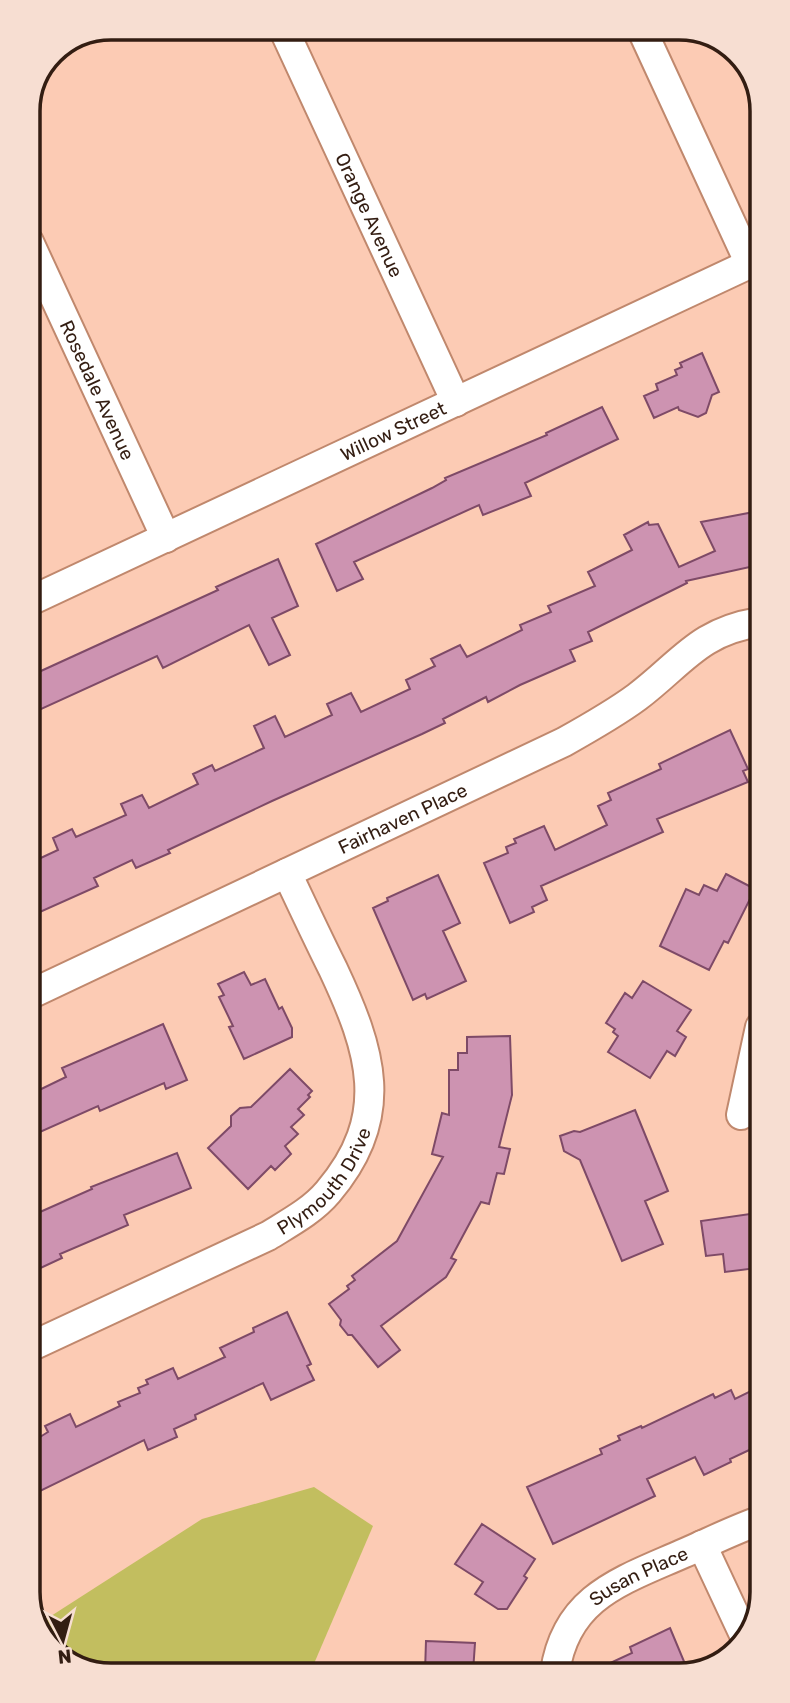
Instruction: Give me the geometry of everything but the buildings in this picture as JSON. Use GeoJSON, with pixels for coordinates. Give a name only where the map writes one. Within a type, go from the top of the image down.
{"type":"FeatureCollection","features":[{"type":"Feature","properties":{"kind":"street","name":"Orange Avenue"},"geometry":{"type":"LineString","coordinates":[[289,40],[456,402]]}},
{"type":"Feature","properties":{"kind":"street"},"geometry":{"type":"LineString","coordinates":[[647,40],[750,254]]}},
{"type":"Feature","properties":{"kind":"street","name":"Willow Street"},"geometry":{"type":"LineString","coordinates":[[40,596],[750,264]]}},
{"type":"Feature","properties":{"kind":"street","name":"Rosedale Avenue"},"geometry":{"type":"LineString","coordinates":[[40,266],[166,538]]}},
{"type":"Feature","properties":{"kind":"street","name":"Fairhaven Place"},"geometry":{"type":"LineString","coordinates":[[40,990],[564,742],[602,721],[638,696],[695,646],[724,630],[750,624]]}},
{"type":"Feature","properties":{"kind":"street","name":"Plymouth Drive"},"geometry":{"type":"LineString","coordinates":[[40,1342],[268,1236],[301,1216],[327,1193],[347,1165],[361,1135],[369,1103],[369,1073],[364,1045],[355,1017],[287,873]]}},
{"type":"Feature","properties":{"kind":"street"},"geometry":{"type":"LineString","coordinates":[[741,1115],[750,1073]]}},
{"type":"Feature","properties":{"kind":"street","name":"Susan Place"},"geometry":{"type":"LineString","coordinates":[[556,1663],[557,1654],[570,1627],[588,1603],[612,1585],[750,1525]]}},
{"type":"Feature","properties":{"kind":"street"},"geometry":{"type":"LineString","coordinates":[[702,1545],[740,1626]]}},
{"type":"Feature","properties":{"kind":"shaded area"},"geometry":{"type":"Polygon","coordinates":[[[314,1487],[373,1526],[314,1663],[107,1663],[76,1653],[55,1635],[46,1619],[202,1519],[314,1487]]]}}]}
